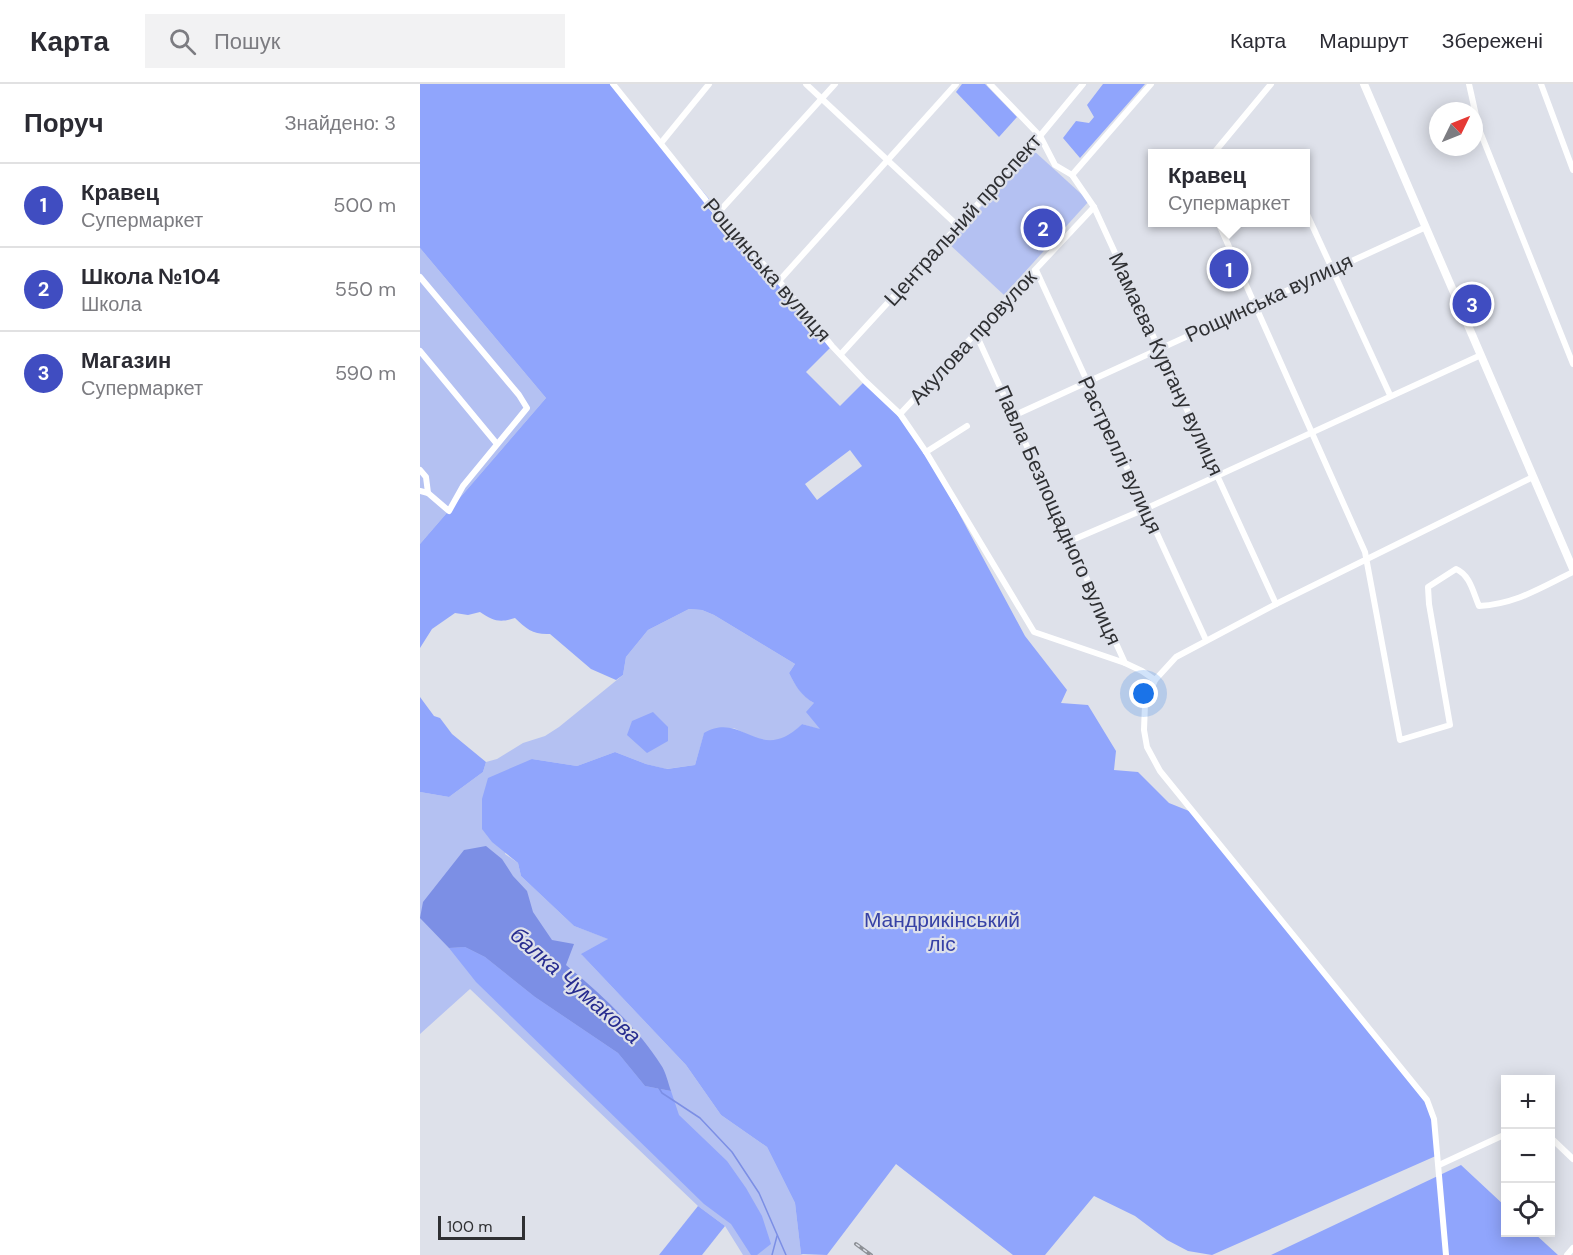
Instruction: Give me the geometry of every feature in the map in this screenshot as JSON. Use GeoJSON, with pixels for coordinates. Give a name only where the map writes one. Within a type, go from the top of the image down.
{"type":"FeatureCollection","features":[{"type":"Feature","properties":{"kind":"main road"},"geometry":{"type":"LineString","coordinates":[[1364,84],[1573,570]]}},
{"type":"Feature","properties":{"kind":"street","name":"Рощинська вулиця"},"geometry":{"type":"LineString","coordinates":[[613,84],[717,214],[779,281],[865,381],[900,414],[926,452],[1034,632],[1125,663]]}},
{"type":"Feature","properties":{"kind":"street"},"geometry":{"type":"LineString","coordinates":[[661,143],[709,84]]}},
{"type":"Feature","properties":{"kind":"street"},"geometry":{"type":"LineString","coordinates":[[806,84],[958,226]]}},
{"type":"Feature","properties":{"kind":"street"},"geometry":{"type":"LineString","coordinates":[[717,214],[835,84]]}},
{"type":"Feature","properties":{"kind":"street"},"geometry":{"type":"LineString","coordinates":[[779,281],[956,84]]}},
{"type":"Feature","properties":{"kind":"street","name":"Мамаєва Кургану вулиця"},"geometry":{"type":"LineString","coordinates":[[990,84],[1040,136],[1055,165],[1072,175],[1094,207],[1276,604]]}},
{"type":"Feature","properties":{"kind":"street","name":"Центральний проспект"},"geometry":{"type":"LineString","coordinates":[[841,354],[1040,136],[1083,84]]}},
{"type":"Feature","properties":{"kind":"street"},"geometry":{"type":"LineString","coordinates":[[1072,175],[1151,84]]}},
{"type":"Feature","properties":{"kind":"street"},"geometry":{"type":"LineString","coordinates":[[1216,149],[1271,84]]}},
{"type":"Feature","properties":{"kind":"street"},"geometry":{"type":"LineString","coordinates":[[1468,84],[1479,129],[1573,364]]}},
{"type":"Feature","properties":{"kind":"street"},"geometry":{"type":"LineString","coordinates":[[1540,84],[1573,170]]}},
{"type":"Feature","properties":{"kind":"street","name":"Акулова провулок"},"geometry":{"type":"LineString","coordinates":[[900,414],[1094,207]]}},
{"type":"Feature","properties":{"kind":"street"},"geometry":{"type":"LineString","coordinates":[[1310,222],[1390,395]]}},
{"type":"Feature","properties":{"kind":"street","name":"Рощинська вулиця"},"geometry":{"type":"LineString","coordinates":[[1013,416],[1426,226]]}},
{"type":"Feature","properties":{"kind":"street"},"geometry":{"type":"LineString","coordinates":[[1220,227],[1365,552],[1400,740],[1450,725],[1428,587],[1456,569],[1467,578],[1479,606],[1500,605],[1519,598],[1573,570]]}},
{"type":"Feature","properties":{"kind":"street","name":"Растреллі вулиця"},"geometry":{"type":"LineString","coordinates":[[1036,270],[1206,640]]}},
{"type":"Feature","properties":{"kind":"street"},"geometry":{"type":"LineString","coordinates":[[420,278],[519,395],[527,408],[463,486],[448,511],[428,493],[420,491]]}},
{"type":"Feature","properties":{"kind":"street","name":"Павла Безпощадного вулиця"},"geometry":{"type":"LineString","coordinates":[[976,334],[1125,663],[1155,680]]}},
{"type":"Feature","properties":{"kind":"street"},"geometry":{"type":"LineString","coordinates":[[420,351],[497,444]]}},
{"type":"Feature","properties":{"kind":"street"},"geometry":{"type":"LineString","coordinates":[[1070,541],[1481,355]]}},
{"type":"Feature","properties":{"kind":"street"},"geometry":{"type":"LineString","coordinates":[[926,452],[967,426]]}},
{"type":"Feature","properties":{"kind":"street"},"geometry":{"type":"LineString","coordinates":[[420,470],[426,477],[428,493]]}},
{"type":"Feature","properties":{"kind":"street"},"geometry":{"type":"LineString","coordinates":[[1446,1255],[1434,1119],[1427,1100],[1160,771],[1147,747],[1144,730],[1145,704],[1155,680],[1176,657],[1276,604],[1533,477]]}},
{"type":"Feature","properties":{"kind":"street"},"geometry":{"type":"LineString","coordinates":[[1438,1165],[1501,1136]]}},
{"type":"Feature","properties":{"kind":"street"},"geometry":{"type":"LineString","coordinates":[[1555,1141],[1573,1159]]}},
{"type":"Feature","properties":{"kind":"street"},"geometry":{"type":"LineString","coordinates":[[1567,1255],[1573,1248]]}},
{"type":"Feature","properties":{"kind":"shaded area"},"geometry":{"type":"Polygon","coordinates":[[[1033,150],[1089,201],[1004,295],[948,243],[1033,150]]]}},
{"type":"Feature","properties":{"kind":"shaded area"},"geometry":{"type":"Polygon","coordinates":[[[420,248],[546,398],[420,544],[420,248]]]}},
{"type":"Feature","properties":{"kind":"shaded area"},"geometry":{"type":"Polygon","coordinates":[[[689,609],[702,610],[714,615],[795,664],[789,673],[799,690],[814,703],[821,730],[802,724],[790,736],[771,742],[756,739],[734,728],[704,734],[695,765],[666,769],[615,752],[577,766],[532,759],[505,854],[518,863],[521,876],[574,926],[609,939],[582,955],[686,1065],[721,1115],[767,1147],[795,1203],[801,1254],[803,1255],[743,1255],[725,1226],[698,1206],[470,989],[420,1034],[420,792],[449,797],[483,772],[486,762],[497,759],[523,743],[545,736],[559,727],[623,675],[626,657],[648,630],[689,609]]]}},
{"type":"Feature","properties":{"kind":"green space","name":"Мандрикінський ліс"},"geometry":{"type":"Polygon","coordinates":[[[420,84],[613,84],[832,346],[806,372],[840,406],[865,381],[888,402],[926,452],[1025,636],[1067,690],[1061,703],[1088,705],[1116,751],[1114,770],[1138,772],[1169,803],[1194,813],[1431,1109],[1438,1155],[1212,1255],[1188,1251],[1167,1240],[1135,1216],[1094,1196],[1045,1255],[1013,1255],[896,1164],[827,1255],[801,1254],[795,1203],[767,1147],[721,1115],[686,1065],[581,954],[608,939],[574,926],[521,876],[518,863],[492,842],[482,829],[482,799],[488,778],[532,759],[577,766],[615,752],[667,769],[695,765],[704,733],[718,728],[730,728],[762,739],[774,740],[787,736],[802,724],[820,729],[806,712],[814,703],[802,694],[789,673],[795,664],[702,610],[689,609],[648,630],[626,657],[623,675],[616,680],[591,669],[550,634],[531,630],[515,618],[497,620],[480,612],[468,615],[455,613],[432,629],[420,648],[420,544],[546,398],[420,248],[420,84]],[[850,450],[805,484],[817,500],[862,466],[850,450]]]}},
{"type":"Feature","properties":{"kind":"green space"},"geometry":{"type":"Polygon","coordinates":[[[962,84],[985,84],[1017,117],[999,137],[956,92],[962,84]]]}},
{"type":"Feature","properties":{"kind":"green space"},"geometry":{"type":"Polygon","coordinates":[[[1103,84],[1145,84],[1080,158],[1063,138],[1076,121],[1089,123],[1094,117],[1087,105],[1103,84]]]}},
{"type":"Feature","properties":{"kind":"green space"},"geometry":{"type":"Polygon","coordinates":[[[420,697],[434,716],[440,718],[452,734],[486,762],[483,772],[449,797],[420,792],[420,697]]]}},
{"type":"Feature","properties":{"kind":"green space"},"geometry":{"type":"Polygon","coordinates":[[[653,712],[668,727],[668,741],[647,753],[627,735],[632,721],[653,712]]]}},
{"type":"Feature","properties":{"kind":"green space"},"geometry":{"type":"Polygon","coordinates":[[[465,947],[485,957],[535,997],[618,1053],[645,1086],[671,1091],[679,1115],[727,1161],[746,1188],[762,1216],[771,1244],[757,1255],[751,1255],[731,1224],[704,1204],[476,982],[449,948],[465,947]]]}},
{"type":"Feature","properties":{"kind":"green space"},"geometry":{"type":"Polygon","coordinates":[[[1461,1165],[1501,1202],[1501,1237],[1538,1237],[1558,1255],[1271,1255],[1461,1165]]]}},
{"type":"Feature","properties":{"kind":"green space"},"geometry":{"type":"Polygon","coordinates":[[[698,1206],[725,1226],[702,1255],[659,1255],[698,1206]]]}},
{"type":"Feature","properties":{"kind":"water"},"geometry":{"type":"Polygon","coordinates":[[[486,846],[502,859],[527,891],[533,912],[552,940],[574,944],[566,965],[605,999],[641,1037],[663,1068],[671,1091],[645,1086],[618,1053],[535,997],[485,957],[465,947],[449,948],[420,918],[423,902],[464,850],[486,846]]]}},
{"type":"Feature","properties":{"kind":"waterway","name":"балка Чумакова"},"geometry":{"type":"LineString","coordinates":[[659,1088],[662,1093],[700,1118],[732,1152],[759,1193],[786,1255]]}},
{"type":"Feature","properties":{"kind":"waterway"},"geometry":{"type":"LineString","coordinates":[[772,1255],[777,1236]]}},
{"type":"Feature","properties":{"kind":"railway"},"geometry":{"type":"LineString","coordinates":[[856,1244],[871,1255]]}},
{"type":"Feature","properties":{"kind":"place","name":"Школа №104"},"geometry":{"type":"Point","coordinates":[1043,228]}},
{"type":"Feature","properties":{"kind":"place","name":"Кравец"},"geometry":{"type":"Point","coordinates":[1229,269]}},
{"type":"Feature","properties":{"kind":"place","name":"Магазин"},"geometry":{"type":"Point","coordinates":[1472,304]}}]}
